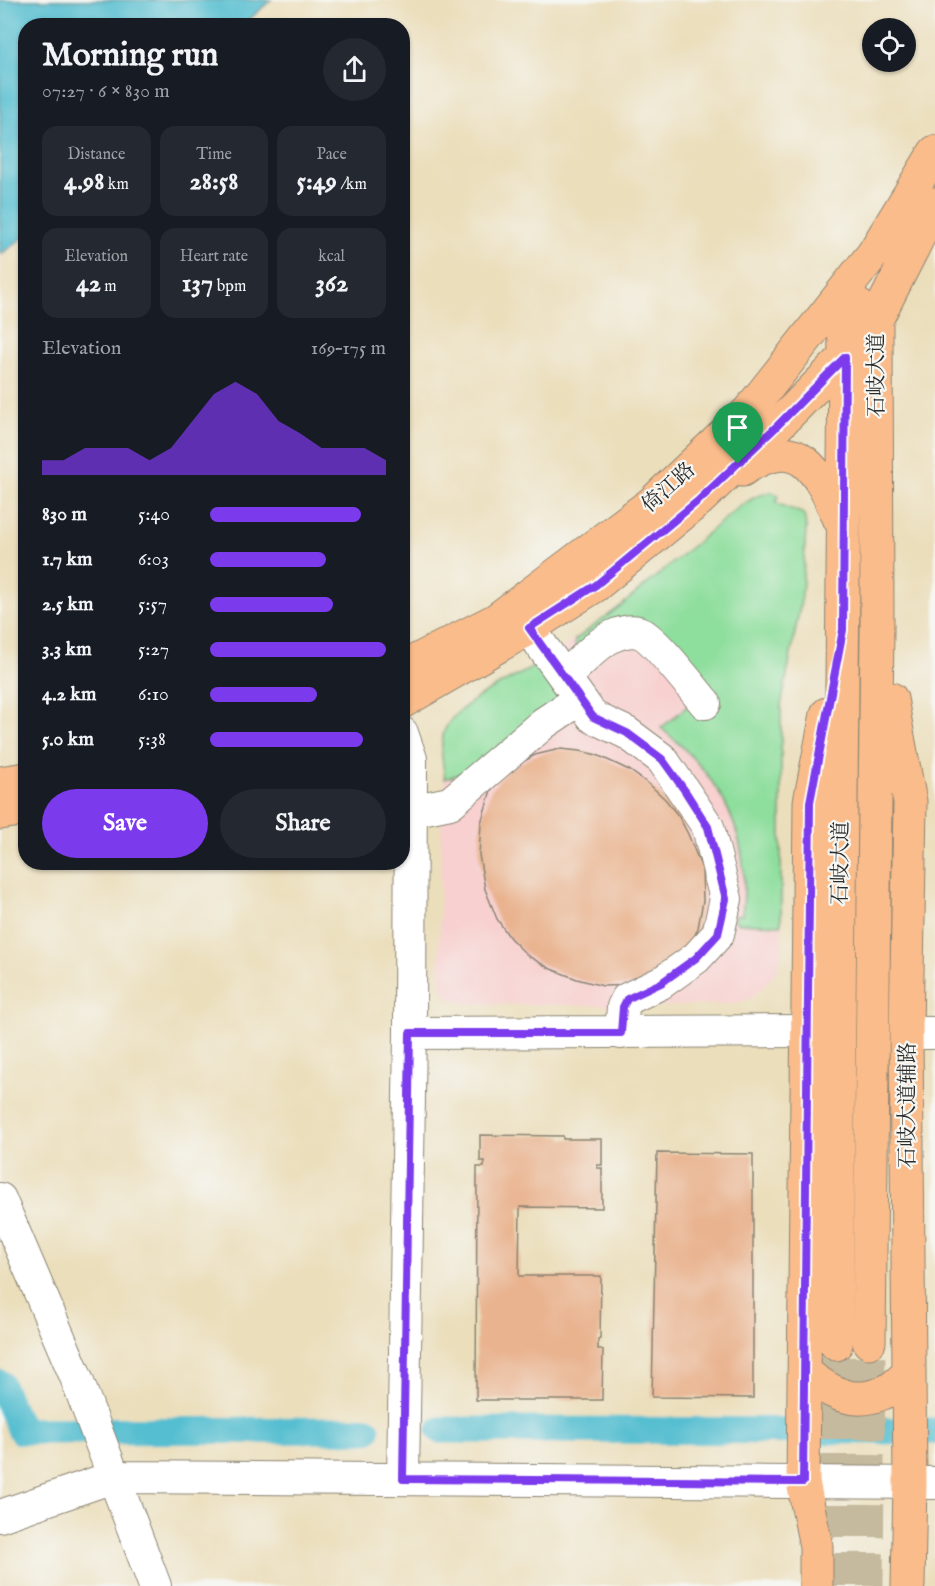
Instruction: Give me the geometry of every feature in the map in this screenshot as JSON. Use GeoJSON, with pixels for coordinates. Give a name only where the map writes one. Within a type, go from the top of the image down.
{"type":"FeatureCollection","features":[{"type":"Feature","properties":{"kind":"main road","name":"倚江路"},"geometry":{"type":"LineString","coordinates":[[410,664],[496,620],[652,503],[748,412],[844,294],[873,254],[935,152]]}},
{"type":"Feature","properties":{"kind":"main road","name":"倚江路"},"geometry":{"type":"LineString","coordinates":[[410,697],[529,628],[596,585],[699,500],[845,357],[876,320],[935,204]]}},
{"type":"Feature","properties":{"kind":"main road","name":"石岐大道"},"geometry":{"type":"LineString","coordinates":[[844,294],[876,320],[877,628],[869,1342]]}},
{"type":"Feature","properties":{"kind":"main road","name":"石岐大道"},"geometry":{"type":"LineString","coordinates":[[836,1344],[844,294]]}},
{"type":"Feature","properties":{"kind":"main road"},"geometry":{"type":"LineString","coordinates":[[699,500],[754,462],[770,454],[786,453],[807,463],[819,475],[829,492],[843,527]]}},
{"type":"Feature","properties":{"kind":"main road","name":"石岐大道辅路"},"geometry":{"type":"LineString","coordinates":[[877,628],[910,802],[921,1033],[909,1373],[922,1482],[908,1586]]}},
{"type":"Feature","properties":{"kind":"main road"},"geometry":{"type":"LineString","coordinates":[[816,1586],[816,1546],[803,1482],[810,802],[843,630]]}},
{"type":"Feature","properties":{"kind":"main road"},"geometry":{"type":"LineString","coordinates":[[0,783],[18,780]]}},
{"type":"Feature","properties":{"kind":"main road"},"geometry":{"type":"LineString","coordinates":[[0,813],[18,810]]}},
{"type":"Feature","properties":{"kind":"main road"},"geometry":{"type":"LineString","coordinates":[[804,1372],[826,1389],[846,1397],[867,1398],[888,1391],[909,1373]]}},
{"type":"Feature","properties":{"kind":"street"},"geometry":{"type":"LineString","coordinates":[[529,628],[593,717],[627,733],[662,759],[668,767],[708,827],[726,899],[718,934],[696,958],[661,983],[627,999],[623,1007],[621,1033]]}},
{"type":"Feature","properties":{"kind":"street"},"geometry":{"type":"LineString","coordinates":[[411,811],[450,803],[544,723],[610,637],[637,631],[645,634],[705,703]]}},
{"type":"Feature","properties":{"kind":"street"},"geometry":{"type":"LineString","coordinates":[[403,1479],[410,1033],[410,756]]}},
{"type":"Feature","properties":{"kind":"street"},"geometry":{"type":"LineString","coordinates":[[410,1033],[808,1030]]}},
{"type":"Feature","properties":{"kind":"street"},"geometry":{"type":"LineString","coordinates":[[0,1199],[76,1377],[155,1586]]}},
{"type":"Feature","properties":{"kind":"street"},"geometry":{"type":"LineString","coordinates":[[0,1516],[113,1476],[922,1482]]}},
{"type":"Feature","properties":{"kind":"shaded area"},"geometry":{"type":"Polygon","coordinates":[[[770,492],[779,495],[776,503],[804,514],[806,527],[802,596],[781,706],[782,955],[776,972],[750,999],[732,1004],[672,1006],[468,1004],[451,1000],[442,988],[439,971],[441,830],[445,779],[441,751],[444,731],[450,719],[465,705],[541,663],[622,605],[739,507],[755,497],[770,492]]]}},
{"type":"Feature","properties":{"kind":"green space"},"geometry":{"type":"Polygon","coordinates":[[[770,492],[779,495],[776,503],[804,514],[806,527],[802,596],[781,706],[781,925],[737,923],[736,915],[742,915],[744,886],[743,859],[737,834],[716,788],[701,767],[661,728],[690,704],[704,717],[721,704],[664,635],[579,648],[575,645],[575,640],[622,605],[739,507],[755,497],[770,492]]]}},
{"type":"Feature","properties":{"kind":"green space"},"geometry":{"type":"Polygon","coordinates":[[[541,663],[565,694],[468,771],[445,779],[442,744],[449,722],[471,702],[541,663]]]}},
{"type":"Feature","properties":{"kind":"water"},"geometry":{"type":"Polygon","coordinates":[[[0,0],[271,0],[251,18],[18,18],[18,241],[0,255],[0,0]]]}},
{"type":"Feature","properties":{"kind":"building"},"geometry":{"type":"Polygon","coordinates":[[[560,749],[597,755],[629,770],[650,785],[679,817],[702,869],[703,901],[698,928],[688,951],[638,985],[603,986],[551,969],[528,956],[510,938],[497,919],[485,889],[479,855],[481,823],[491,790],[508,770],[535,755],[560,749]]]}},
{"type":"Feature","properties":{"kind":"building"},"geometry":{"type":"Polygon","coordinates":[[[480,1135],[602,1139],[602,1165],[597,1165],[597,1168],[602,1168],[602,1208],[520,1207],[519,1276],[601,1276],[598,1350],[603,1350],[602,1400],[476,1400],[477,1167],[484,1167],[485,1161],[480,1161],[480,1135]]]}},
{"type":"Feature","properties":{"kind":"building"},"geometry":{"type":"Polygon","coordinates":[[[657,1153],[753,1154],[753,1398],[652,1397],[657,1153]]]}},
{"type":"Feature","properties":{"kind":"waterway"},"geometry":{"type":"LineString","coordinates":[[0,1383],[21,1431],[367,1430]]}},
{"type":"Feature","properties":{"kind":"waterway"},"geometry":{"type":"LineString","coordinates":[[440,1430],[935,1431]]}},
{"type":"Feature","properties":{"kind":"tunnel"},"geometry":{"type":"LineString","coordinates":[[867,1586],[869,1342]]}},
{"type":"Feature","properties":{"kind":"tunnel"},"geometry":{"type":"LineString","coordinates":[[835,1586],[836,1344]]}},
{"type":"Feature","properties":{"kind":"route"},"geometry":{"type":"LineString","coordinates":[[845,357],[843,630],[810,802],[803,1482],[403,1479],[410,1033],[621,1033],[623,1007],[627,999],[661,983],[696,958],[718,934],[726,899],[708,827],[662,759],[627,733],[593,717],[529,628],[596,585],[699,500],[738,464],[845,357]]}}]}
